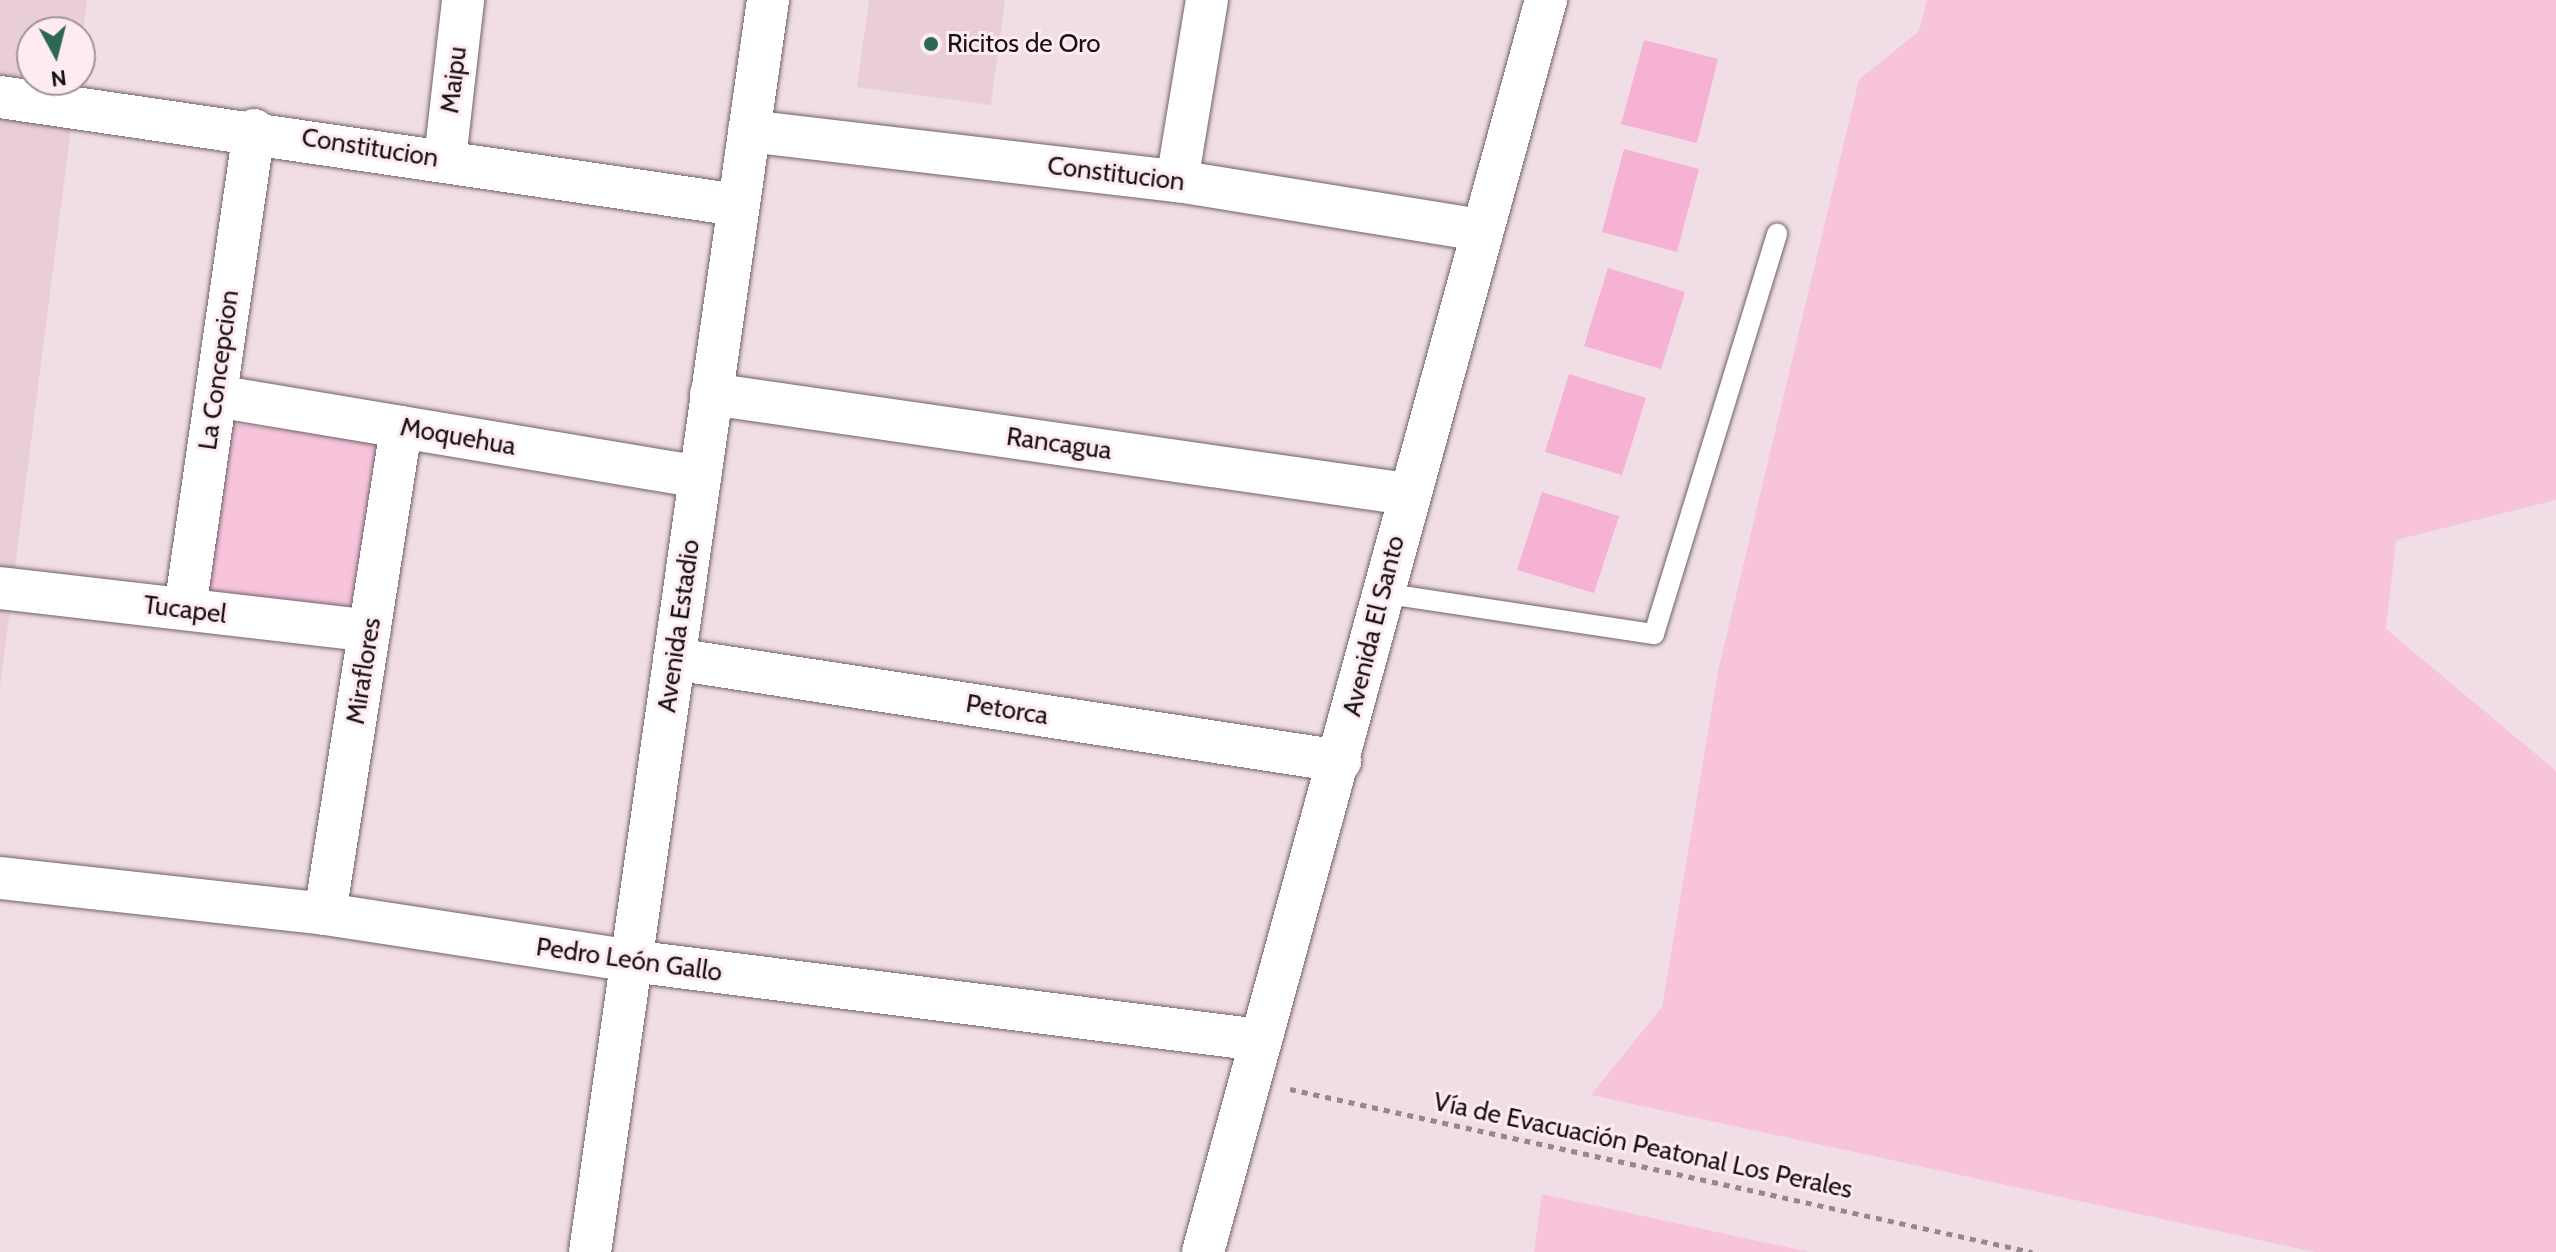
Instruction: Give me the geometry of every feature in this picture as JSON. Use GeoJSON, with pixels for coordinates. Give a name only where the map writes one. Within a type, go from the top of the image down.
{"type":"FeatureCollection","features":[{"type":"Feature","properties":{"kind":"street","name":"Maipu"},"geometry":{"type":"LineString","coordinates":[[445,159],[463,0]]}},
{"type":"Feature","properties":{"kind":"street","name":"Avenida Estadio"},"geometry":{"type":"LineString","coordinates":[[590,1252],[768,0]]}},
{"type":"Feature","properties":{"kind":"street"},"geometry":{"type":"LineString","coordinates":[[1177,181],[1207,0]]}},
{"type":"Feature","properties":{"kind":"street","name":"Avenida El Santo"},"geometry":{"type":"LineString","coordinates":[[1203,1252],[1245,1079],[1340,761],[1407,494],[1546,0]]}},
{"type":"Feature","properties":{"kind":"street","name":"Constitucion"},"geometry":{"type":"LineString","coordinates":[[0,97],[254,130],[738,205]]}},
{"type":"Feature","properties":{"kind":"street","name":"La Concepcion"},"geometry":{"type":"LineString","coordinates":[[185,609],[254,130]]}},
{"type":"Feature","properties":{"kind":"street","name":"Constitucion"},"geometry":{"type":"LineString","coordinates":[[749,131],[1177,181],[1481,230]]}},
{"type":"Feature","properties":{"kind":"street","name":"Rancagua"},"geometry":{"type":"LineString","coordinates":[[711,394],[1407,494]]}},
{"type":"Feature","properties":{"kind":"street","name":"Moquehua"},"geometry":{"type":"LineString","coordinates":[[216,396],[700,477]]}},
{"type":"Feature","properties":{"kind":"street","name":"Miraflores"},"geometry":{"type":"LineString","coordinates":[[325,914],[401,427]]}},
{"type":"Feature","properties":{"kind":"street","name":"Tucapel"},"geometry":{"type":"LineString","coordinates":[[0,588],[370,631]]}},
{"type":"Feature","properties":{"kind":"street","name":"Petorca"},"geometry":{"type":"LineString","coordinates":[[674,659],[1340,761]]}},
{"type":"Feature","properties":{"kind":"street","name":"Pedro León Gallo"},"geometry":{"type":"LineString","coordinates":[[0,878],[325,914],[631,961],[1259,1040]]}},
{"type":"Feature","properties":{"kind":"lane"},"geometry":{"type":"LineString","coordinates":[[1382,593],[1654,634],[1777,233]]}},
{"type":"Feature","properties":{"kind":"path","name":"Vía de Evacuación Peatonal Los Perales"},"geometry":{"type":"LineString","coordinates":[[1245,1079],[2032,1252]]}},
{"type":"Feature","properties":{"kind":"shaded area"},"geometry":{"type":"Polygon","coordinates":[[[0,0],[87,0],[85,16],[16,16],[16,96],[75,96],[0,687],[0,0]]]}},
{"type":"Feature","properties":{"kind":"shaded area","name":"Ricitos de Oro"},"geometry":{"type":"Polygon","coordinates":[[[869,0],[1005,0],[991,105],[857,87],[869,0]]]}},
{"type":"Feature","properties":{"kind":"shaded area"},"geometry":{"type":"Polygon","coordinates":[[[1927,0],[2556,0],[2556,500],[2396,540],[2386,629],[2556,771],[2556,1252],[2315,1252],[1591,1095],[1662,1007],[1718,671],[1859,80],[1919,31],[1927,0]]]}},
{"type":"Feature","properties":{"kind":"shaded area"},"geometry":{"type":"Polygon","coordinates":[[[226,423],[384,442],[350,624],[200,594],[226,423]]]}},
{"type":"Feature","properties":{"kind":"shaded area"},"geometry":{"type":"Polygon","coordinates":[[[1542,1194],[1809,1252],[1534,1252],[1542,1194]]]}},
{"type":"Feature","properties":{"kind":"building"},"geometry":{"type":"Polygon","coordinates":[[[1644,40],[1718,59],[1697,143],[1621,124],[1644,40]]]}},
{"type":"Feature","properties":{"kind":"building"},"geometry":{"type":"Polygon","coordinates":[[[1624,149],[1699,169],[1677,252],[1602,232],[1624,149]]]}},
{"type":"Feature","properties":{"kind":"building"},"geometry":{"type":"Polygon","coordinates":[[[1608,268],[1685,292],[1661,369],[1584,346],[1608,268]]]}},
{"type":"Feature","properties":{"kind":"building"},"geometry":{"type":"Polygon","coordinates":[[[1569,374],[1646,398],[1622,475],[1545,452],[1569,374]]]}},
{"type":"Feature","properties":{"kind":"building"},"geometry":{"type":"Polygon","coordinates":[[[1542,492],[1619,516],[1594,593],[1517,570],[1542,492]]]}},
{"type":"Feature","properties":{"kind":"place","name":"Ricitos de Oro"},"geometry":{"type":"Point","coordinates":[931,44]}}]}
